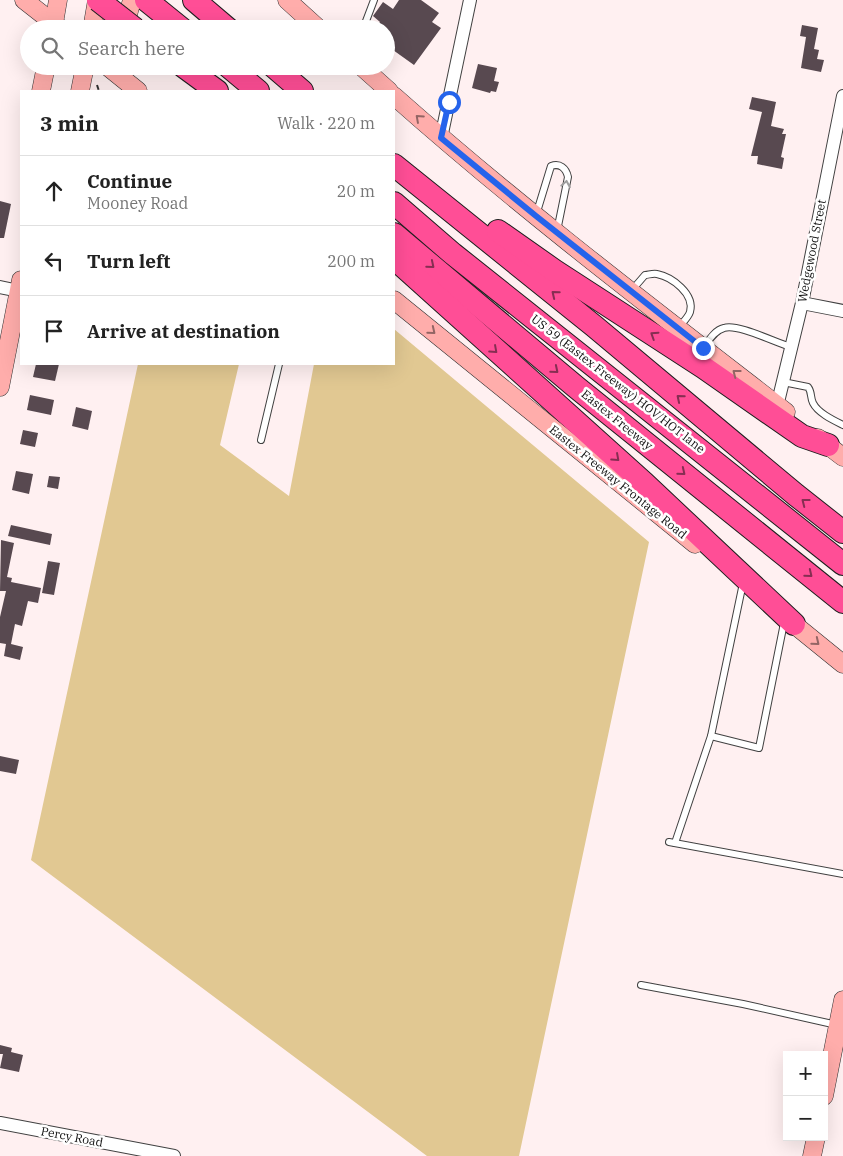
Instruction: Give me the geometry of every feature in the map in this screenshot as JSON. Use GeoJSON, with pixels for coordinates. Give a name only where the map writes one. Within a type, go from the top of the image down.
{"type":"FeatureCollection","features":[{"type":"Feature","properties":{"kind":"highway"},"geometry":{"type":"LineString","coordinates":[[98,0],[124,20]]}},
{"type":"Feature","properties":{"kind":"highway"},"geometry":{"type":"LineString","coordinates":[[146,0],[171,20]]}},
{"type":"Feature","properties":{"kind":"highway"},"geometry":{"type":"LineString","coordinates":[[194,0],[217,20]]}},
{"type":"Feature","properties":{"kind":"highway"},"geometry":{"type":"LineString","coordinates":[[195,75],[216,90]]}},
{"type":"Feature","properties":{"kind":"highway"},"geometry":{"type":"LineString","coordinates":[[239,75],[257,90]]}},
{"type":"Feature","properties":{"kind":"highway"},"geometry":{"type":"LineString","coordinates":[[283,75],[301,90]]}},
{"type":"Feature","properties":{"kind":"highway"},"geometry":{"type":"LineString","coordinates":[[395,158],[556,271],[703,367],[802,436],[835,451]]}},
{"type":"Feature","properties":{"kind":"highway"},"geometry":{"type":"LineString","coordinates":[[395,166],[594,326],[843,532]]}},
{"type":"Feature","properties":{"kind":"highway","name":"US 59 (Eastex Freeway) HOV/HOT lane"},"geometry":{"type":"LineString","coordinates":[[395,205],[453,254],[843,564]]}},
{"type":"Feature","properties":{"kind":"highway","name":"Eastex Freeway"},"geometry":{"type":"LineString","coordinates":[[395,235],[576,387],[843,602]]}},
{"type":"Feature","properties":{"kind":"highway"},"geometry":{"type":"LineString","coordinates":[[395,259],[644,483],[790,621]]}},
{"type":"Feature","properties":{"kind":"main road"},"geometry":{"type":"LineString","coordinates":[[24,0],[48,20]]}},
{"type":"Feature","properties":{"kind":"main road"},"geometry":{"type":"LineString","coordinates":[[57,20],[58,0]]}},
{"type":"Feature","properties":{"kind":"main road"},"geometry":{"type":"LineString","coordinates":[[94,20],[98,0]]}},
{"type":"Feature","properties":{"kind":"main road"},"geometry":{"type":"LineString","coordinates":[[126,20],[132,0]]}},
{"type":"Feature","properties":{"kind":"main road"},"geometry":{"type":"LineString","coordinates":[[294,4],[310,20]]}},
{"type":"Feature","properties":{"kind":"main road"},"geometry":{"type":"LineString","coordinates":[[41,90],[44,75]]}},
{"type":"Feature","properties":{"kind":"main road"},"geometry":{"type":"LineString","coordinates":[[80,90],[83,75]]}},
{"type":"Feature","properties":{"kind":"main road"},"geometry":{"type":"LineString","coordinates":[[119,75],[134,88]]}},
{"type":"Feature","properties":{"kind":"main road"},"geometry":{"type":"LineString","coordinates":[[126,75],[134,88]]}},
{"type":"Feature","properties":{"kind":"main road"},"geometry":{"type":"LineString","coordinates":[[371,75],[388,90]]}},
{"type":"Feature","properties":{"kind":"main road"},"geometry":{"type":"LineString","coordinates":[[395,97],[441,138],[536,216],[835,451]]}},
{"type":"Feature","properties":{"kind":"main road"},"geometry":{"type":"LineString","coordinates":[[0,387],[20,286]]}},
{"type":"Feature","properties":{"kind":"main road","name":"Eastex Freeway Frontage Road"},"geometry":{"type":"LineString","coordinates":[[395,301],[843,664]]}},
{"type":"Feature","properties":{"kind":"main road"},"geometry":{"type":"LineString","coordinates":[[828,1078],[840,1026],[843,1000]]}},
{"type":"Feature","properties":{"kind":"main road"},"geometry":{"type":"LineString","coordinates":[[812,1156],[815,1141]]}},
{"type":"Feature","properties":{"kind":"street"},"geometry":{"type":"LineString","coordinates":[[441,138],[470,0]]}},
{"type":"Feature","properties":{"kind":"street","name":"Wedgewood Street"},"geometry":{"type":"LineString","coordinates":[[777,406],[802,303],[843,96]]}},
{"type":"Feature","properties":{"kind":"street"},"geometry":{"type":"LineString","coordinates":[[0,287],[20,286]]}},
{"type":"Feature","properties":{"kind":"street"},"geometry":{"type":"LineString","coordinates":[[802,303],[843,311]]}},
{"type":"Feature","properties":{"kind":"street","name":"Percy Road"},"geometry":{"type":"LineString","coordinates":[[0,1123],[167,1155]]}},
{"type":"Feature","properties":{"kind":"lane"},"geometry":{"type":"LineString","coordinates":[[366,20],[374,0]]}},
{"type":"Feature","properties":{"kind":"lane"},"geometry":{"type":"LineString","coordinates":[[536,216],[551,166],[555,164],[562,166],[568,176],[556,232]]}},
{"type":"Feature","properties":{"kind":"lane"},"geometry":{"type":"LineString","coordinates":[[631,291],[645,275],[655,274],[671,279],[685,292],[691,302],[690,313],[678,328]]}},
{"type":"Feature","properties":{"kind":"lane"},"geometry":{"type":"LineString","coordinates":[[703,348],[715,333],[724,327],[739,328],[791,347]]}},
{"type":"Feature","properties":{"kind":"lane"},"geometry":{"type":"LineString","coordinates":[[261,440],[279,365]]}},
{"type":"Feature","properties":{"kind":"lane"},"geometry":{"type":"LineString","coordinates":[[783,382],[808,387],[813,403],[818,410],[843,426]]}},
{"type":"Feature","properties":{"kind":"lane"},"geometry":{"type":"LineString","coordinates":[[743,583],[711,736],[672,843],[843,874]]}},
{"type":"Feature","properties":{"kind":"lane"},"geometry":{"type":"LineString","coordinates":[[711,736],[759,748],[790,621]]}},
{"type":"Feature","properties":{"kind":"lane"},"geometry":{"type":"LineString","coordinates":[[641,985],[743,1004],[840,1026]]}},
{"type":"Feature","properties":{"kind":"shaded area"},"geometry":{"type":"Polygon","coordinates":[[[395,330],[649,542],[519,1156],[427,1156],[31,860],[138,365],[239,365],[220,445],[289,496],[314,365],[395,365],[395,330]]]}},
{"type":"Feature","properties":{"kind":"building"},"geometry":{"type":"Polygon","coordinates":[[[399,0],[421,0],[439,13],[432,22],[441,28],[414,65],[395,51],[395,20],[378,20],[373,16],[383,2],[393,9],[399,0]]]}},
{"type":"Feature","properties":{"kind":"building"},"geometry":{"type":"Polygon","coordinates":[[[802,25],[818,28],[814,49],[819,50],[817,59],[824,60],[821,72],[801,68],[806,37],[800,36],[802,25]]]}},
{"type":"Feature","properties":{"kind":"building"},"geometry":{"type":"Polygon","coordinates":[[[478,64],[497,68],[494,81],[499,82],[496,92],[491,91],[490,93],[472,88],[478,64]]]}},
{"type":"Feature","properties":{"kind":"building"},"geometry":{"type":"Polygon","coordinates":[[[752,97],[776,102],[771,126],[784,129],[782,134],[786,134],[781,157],[784,158],[782,169],[757,164],[758,156],[751,156],[762,112],[749,109],[752,97]]]}},
{"type":"Feature","properties":{"kind":"building"},"geometry":{"type":"Polygon","coordinates":[[[0,201],[11,204],[4,238],[0,238],[0,201]]]}},
{"type":"Feature","properties":{"kind":"building"},"geometry":{"type":"Polygon","coordinates":[[[36,365],[59,365],[55,381],[33,377],[36,365]]]}},
{"type":"Feature","properties":{"kind":"building"},"geometry":{"type":"Polygon","coordinates":[[[30,395],[54,400],[51,415],[27,410],[30,395]]]}},
{"type":"Feature","properties":{"kind":"building"},"geometry":{"type":"Polygon","coordinates":[[[76,407],[92,411],[88,430],[72,426],[76,407]]]}},
{"type":"Feature","properties":{"kind":"building"},"geometry":{"type":"Polygon","coordinates":[[[23,430],[38,433],[35,447],[20,444],[23,430]]]}},
{"type":"Feature","properties":{"kind":"building"},"geometry":{"type":"Polygon","coordinates":[[[16,471],[33,474],[29,494],[12,490],[16,471]]]}},
{"type":"Feature","properties":{"kind":"building"},"geometry":{"type":"Polygon","coordinates":[[[49,476],[60,477],[58,489],[47,487],[49,476]]]}},
{"type":"Feature","properties":{"kind":"building"},"geometry":{"type":"Polygon","coordinates":[[[11,525],[52,534],[50,545],[8,536],[11,525]]]}},
{"type":"Feature","properties":{"kind":"building"},"geometry":{"type":"Polygon","coordinates":[[[1,540],[14,543],[7,577],[12,578],[11,582],[41,588],[38,603],[28,601],[22,626],[15,624],[11,644],[23,647],[20,660],[4,656],[6,644],[0,643],[0,617],[6,591],[0,591],[1,540]]]}},
{"type":"Feature","properties":{"kind":"building"},"geometry":{"type":"Polygon","coordinates":[[[48,561],[60,563],[54,595],[42,593],[48,561]]]}},
{"type":"Feature","properties":{"kind":"building"},"geometry":{"type":"Polygon","coordinates":[[[0,756],[19,760],[16,774],[0,771],[0,756]]]}},
{"type":"Feature","properties":{"kind":"building"},"geometry":{"type":"Polygon","coordinates":[[[0,1045],[12,1048],[11,1052],[23,1055],[19,1072],[0,1068],[3,1054],[0,1054],[0,1045]]]}},
{"type":"Feature","properties":{"kind":"route"},"geometry":{"type":"LineString","coordinates":[[449,102],[441,138],[703,348]]}}]}
